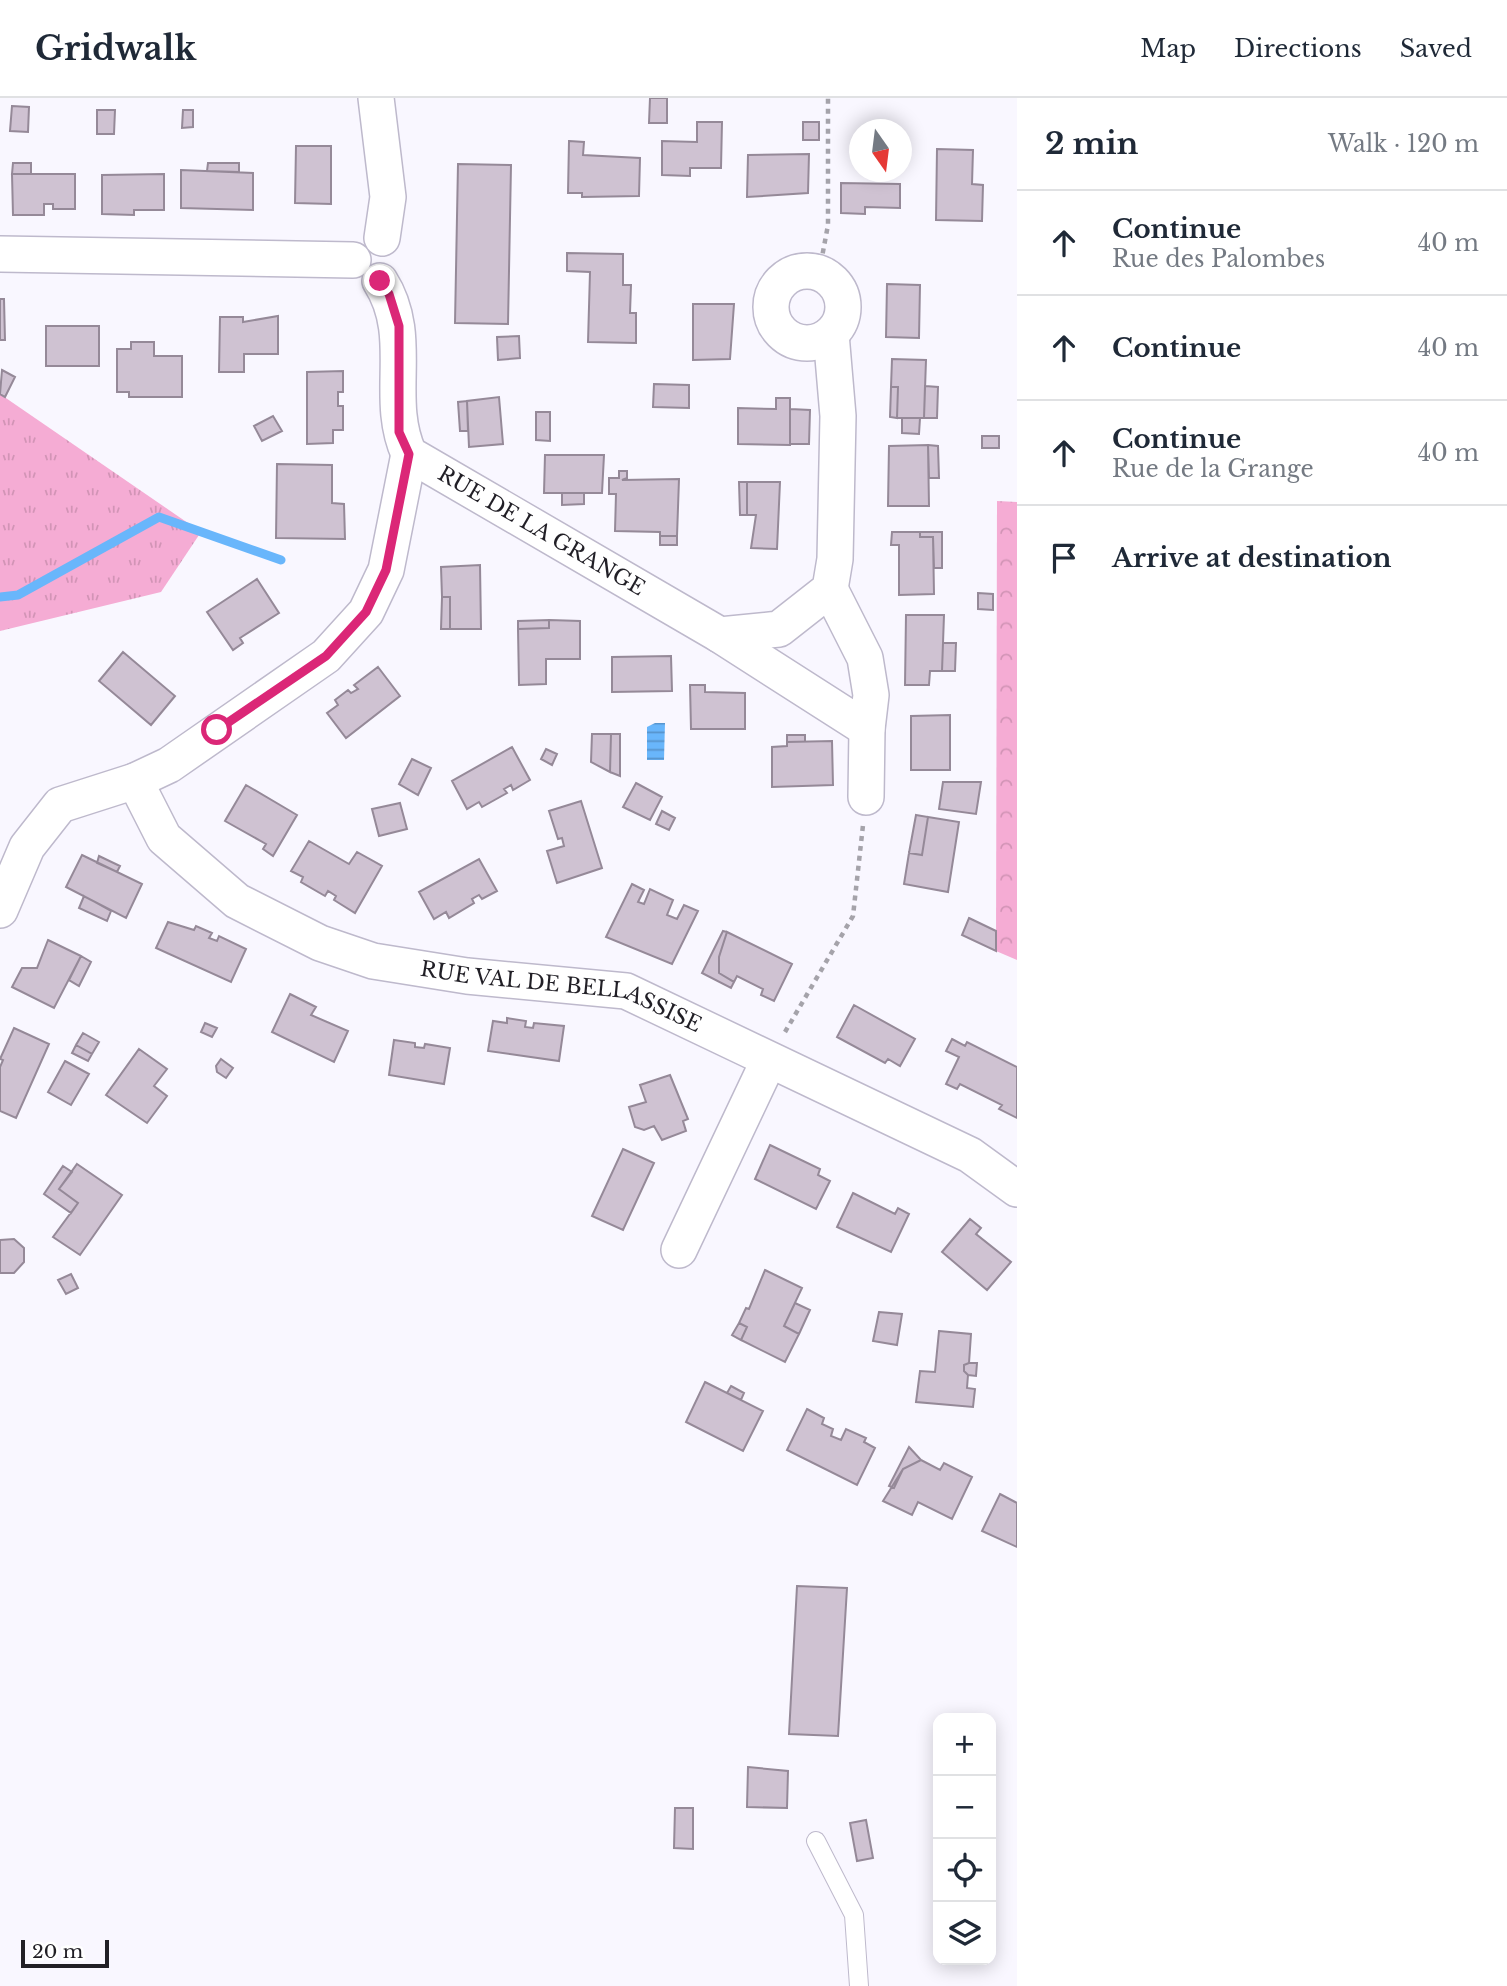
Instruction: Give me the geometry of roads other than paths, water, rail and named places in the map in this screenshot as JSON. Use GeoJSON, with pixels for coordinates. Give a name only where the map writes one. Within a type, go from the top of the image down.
{"type":"FeatureCollection","features":[{"type":"Feature","properties":{"kind":"street"},"geometry":{"type":"LineString","coordinates":[[376,98],[388,197],[382,238]]}},
{"type":"Feature","properties":{"kind":"street"},"geometry":{"type":"LineString","coordinates":[[374,236],[393,246],[398,260],[393,274],[380,281],[362,277],[353,260],[362,241],[374,236]]}},
{"type":"Feature","properties":{"kind":"street"},"geometry":{"type":"LineString","coordinates":[[0,254],[353,260]]}},
{"type":"Feature","properties":{"kind":"street"},"geometry":{"type":"LineString","coordinates":[[831,334],[821,340],[798,342],[779,330],[771,309],[777,286],[785,279],[807,271],[819,273],[838,288],[843,300],[843,312],[831,334],[838,416],[835,559],[830,589],[865,657],[871,695],[866,729],[866,797]]}},
{"type":"Feature","properties":{"kind":"street"},"geometry":{"type":"LineString","coordinates":[[0,909],[27,848],[60,805],[135,781],[169,765],[326,656],[366,612],[386,570],[409,454],[399,432],[399,326],[389,294],[380,281]]}},
{"type":"Feature","properties":{"kind":"street","name":"RUE DE LA GRANGE"},"geometry":{"type":"LineString","coordinates":[[409,454],[720,635],[866,729]]}},
{"type":"Feature","properties":{"kind":"street"},"geometry":{"type":"LineString","coordinates":[[720,635],[779,629],[830,589]]}},
{"type":"Feature","properties":{"kind":"street","name":"RUE VAL DE BELLASSISE"},"geometry":{"type":"LineString","coordinates":[[135,781],[164,838],[174,847],[237,901],[320,943],[373,961],[454,974],[626,991],[970,1155],[1017,1189]]}},
{"type":"Feature","properties":{"kind":"street"},"geometry":{"type":"LineString","coordinates":[[679,1250],[769,1059]]}},
{"type":"Feature","properties":{"kind":"lane"},"geometry":{"type":"LineString","coordinates":[[816,1841],[855,1915],[859,1986]]}},
{"type":"Feature","properties":{"kind":"water"},"geometry":{"type":"Polygon","coordinates":[[[655,723],[665,723],[664,760],[647,760],[647,727],[655,723]]]}},
{"type":"Feature","properties":{"kind":"waterway"},"geometry":{"type":"LineString","coordinates":[[0,597],[18,595],[159,517],[281,560]]}}]}
